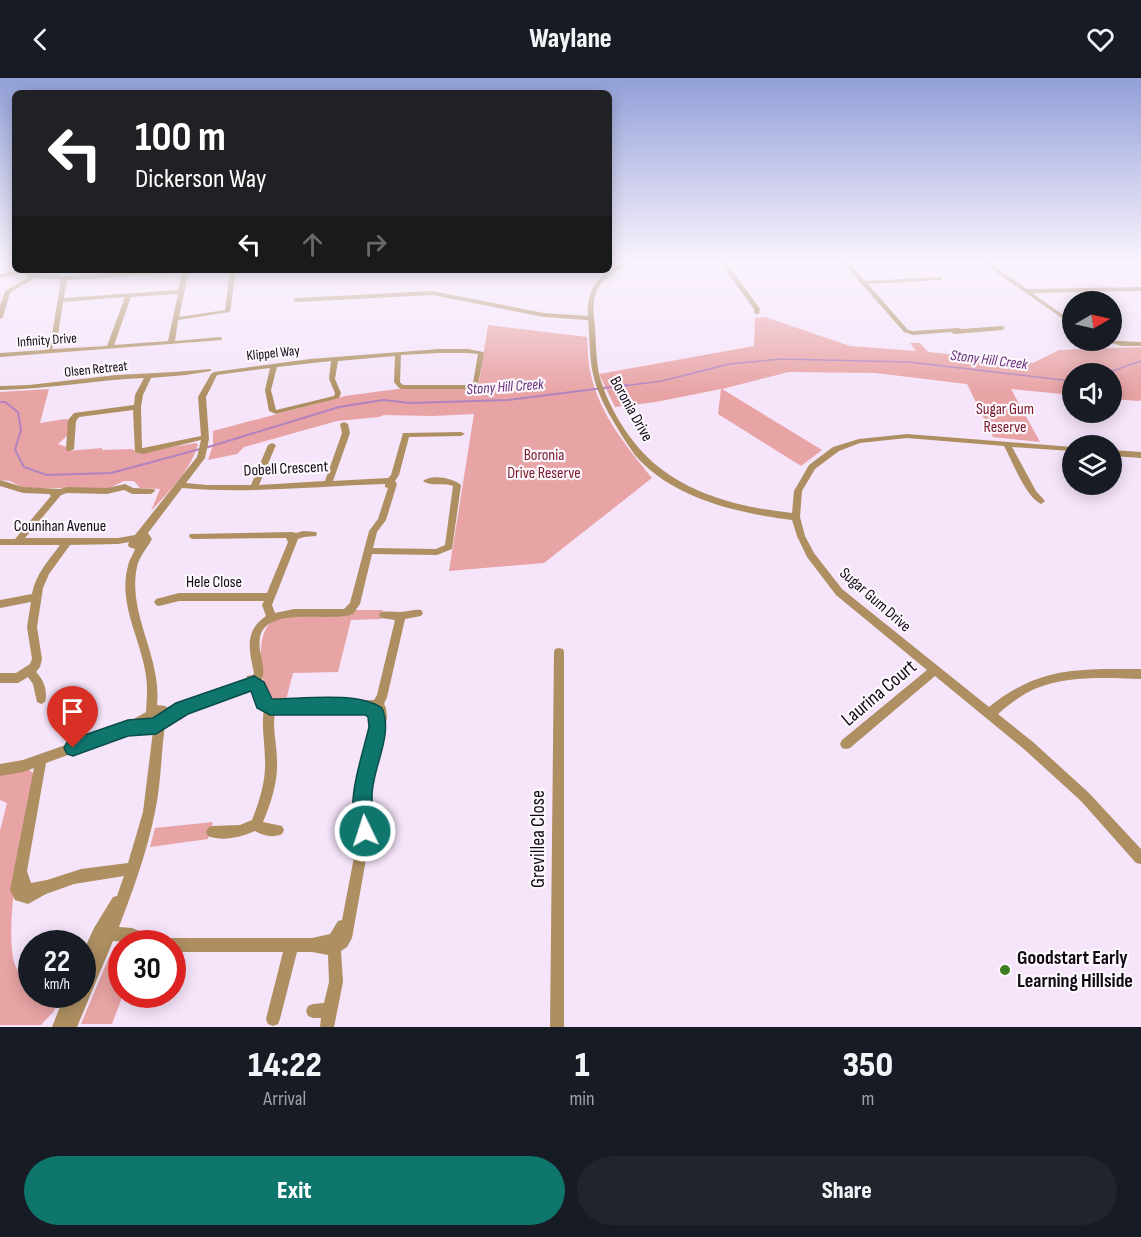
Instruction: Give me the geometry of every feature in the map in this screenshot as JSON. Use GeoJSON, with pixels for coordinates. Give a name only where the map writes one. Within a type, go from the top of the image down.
{"type":"FeatureCollection","features":[{"type":"Feature","properties":{"kind":"street"},"geometry":{"type":"LineString","coordinates":[[44,352],[55,335],[58,305]]}},
{"type":"Feature","properties":{"kind":"street"},"geometry":{"type":"LineString","coordinates":[[109,345],[124,305]]}},
{"type":"Feature","properties":{"kind":"street"},"geometry":{"type":"LineString","coordinates":[[170,340],[178,305]]}},
{"type":"Feature","properties":{"kind":"street"},"geometry":{"type":"LineString","coordinates":[[175,320],[228,311],[229,305]]}},
{"type":"Feature","properties":{"kind":"street"},"geometry":{"type":"LineString","coordinates":[[495,305],[544,315],[591,318]]}},
{"type":"Feature","properties":{"kind":"street","name":"Boronia Drive"},"geometry":{"type":"LineString","coordinates":[[592,305],[591,318],[598,381],[633,446],[645,460],[681,486],[716,502],[744,510],[796,516]]}},
{"type":"Feature","properties":{"kind":"street"},"geometry":{"type":"LineString","coordinates":[[753,305],[757,313]]}},
{"type":"Feature","properties":{"kind":"street"},"geometry":{"type":"LineString","coordinates":[[883,305],[906,331],[914,333],[1002,328]]}},
{"type":"Feature","properties":{"kind":"street"},"geometry":{"type":"LineString","coordinates":[[1047,305],[1062,316]]}},
{"type":"Feature","properties":{"kind":"street","name":"Infinity Drive"},"geometry":{"type":"LineString","coordinates":[[2,355],[89,349],[109,345],[126,346],[170,340],[220,339]]}},
{"type":"Feature","properties":{"kind":"street"},"geometry":{"type":"LineString","coordinates":[[1122,345],[1141,344]]}},
{"type":"Feature","properties":{"kind":"street","name":"Klippel Way"},"geometry":{"type":"LineString","coordinates":[[212,374],[228,370],[321,361],[334,363],[346,359],[400,357],[468,350],[477,352],[480,356],[474,386],[399,386],[400,357]]}},
{"type":"Feature","properties":{"kind":"street"},"geometry":{"type":"LineString","coordinates":[[273,367],[268,390],[274,412],[337,398],[332,379],[334,363]]}},
{"type":"Feature","properties":{"kind":"street","name":"Olsen Retreat"},"geometry":{"type":"LineString","coordinates":[[0,388],[56,386],[114,377],[148,379],[195,373],[212,374]]}},
{"type":"Feature","properties":{"kind":"street"},"geometry":{"type":"LineString","coordinates":[[96,947],[125,891],[152,797],[157,740],[155,716],[146,648],[129,594],[131,567],[138,543],[149,523],[182,484],[202,453],[205,438],[202,397],[212,374]]}},
{"type":"Feature","properties":{"kind":"street"},"geometry":{"type":"LineString","coordinates":[[148,379],[139,395],[137,448],[140,450],[205,438]]}},
{"type":"Feature","properties":{"kind":"street"},"geometry":{"type":"LineString","coordinates":[[60,442],[71,444],[72,426],[77,418],[87,414],[138,406]]}},
{"type":"Feature","properties":{"kind":"street"},"geometry":{"type":"LineString","coordinates":[[328,483],[346,433],[344,424]]}},
{"type":"Feature","properties":{"kind":"street"},"geometry":{"type":"LineString","coordinates":[[0,770],[13,769],[252,681],[259,676],[254,654],[256,633],[271,617],[280,613],[344,614],[350,611],[354,604],[373,531],[382,520],[403,443],[409,436],[418,434],[461,434]]}},
{"type":"Feature","properties":{"kind":"street","name":"Sugar Gum Drive"},"geometry":{"type":"LineString","coordinates":[[1062,448],[896,436],[847,444],[822,458],[804,478],[798,491],[796,516],[810,555],[839,592],[1029,746],[1085,797],[1141,858]]}},
{"type":"Feature","properties":{"kind":"street"},"geometry":{"type":"LineString","coordinates":[[1007,444],[1033,493],[1041,501]]}},
{"type":"Feature","properties":{"kind":"street"},"geometry":{"type":"LineString","coordinates":[[254,488],[272,445]]}},
{"type":"Feature","properties":{"kind":"street"},"geometry":{"type":"LineString","coordinates":[[1122,454],[1141,455]]}},
{"type":"Feature","properties":{"kind":"street"},"geometry":{"type":"LineString","coordinates":[[368,551],[447,550],[457,485],[448,481],[427,481]]}},
{"type":"Feature","properties":{"kind":"street","name":"Dobell Crescent"},"geometry":{"type":"LineString","coordinates":[[182,484],[254,488],[378,482],[390,487]]}},
{"type":"Feature","properties":{"kind":"street"},"geometry":{"type":"LineString","coordinates":[[0,483],[23,490],[43,491],[54,495],[70,491],[107,491],[124,487],[132,491],[151,491]]}},
{"type":"Feature","properties":{"kind":"street"},"geometry":{"type":"LineString","coordinates":[[19,541],[54,495]]}},
{"type":"Feature","properties":{"kind":"street"},"geometry":{"type":"LineString","coordinates":[[193,536],[279,535],[291,541],[313,534]]}},
{"type":"Feature","properties":{"kind":"street","name":"Counihan Avenue"},"geometry":{"type":"LineString","coordinates":[[0,541],[138,543]]}},
{"type":"Feature","properties":{"kind":"street"},"geometry":{"type":"LineString","coordinates":[[4,678],[18,678],[37,663],[32,627],[41,578],[66,541]]}},
{"type":"Feature","properties":{"kind":"street"},"geometry":{"type":"LineString","coordinates":[[271,617],[267,610],[270,597],[291,541]]}},
{"type":"Feature","properties":{"kind":"street"},"geometry":{"type":"LineString","coordinates":[[0,604],[37,597]]}},
{"type":"Feature","properties":{"kind":"street","name":"Hele Close"},"geometry":{"type":"LineString","coordinates":[[159,602],[179,597],[270,597]]}},
{"type":"Feature","properties":{"kind":"street"},"geometry":{"type":"LineString","coordinates":[[384,615],[418,614]]}},
{"type":"Feature","properties":{"kind":"street"},"geometry":{"type":"LineString","coordinates":[[186,945],[342,943],[345,938],[365,831],[363,794],[377,727],[376,708],[382,697],[400,616]]}},
{"type":"Feature","properties":{"kind":"street","name":"Grevillea Close"},"geometry":{"type":"LineString","coordinates":[[557,1027],[559,652]]}},
{"type":"Feature","properties":{"kind":"street","name":"Laurina Court"},"geometry":{"type":"LineString","coordinates":[[846,744],[934,670]]}},
{"type":"Feature","properties":{"kind":"street"},"geometry":{"type":"LineString","coordinates":[[28,672],[40,683],[41,699]]}},
{"type":"Feature","properties":{"kind":"street"},"geometry":{"type":"LineString","coordinates":[[989,714],[1021,691],[1048,680],[1083,674],[1141,674]]}},
{"type":"Feature","properties":{"kind":"street"},"geometry":{"type":"LineString","coordinates":[[252,681],[259,688],[262,702],[270,707],[359,706],[376,708]]}},
{"type":"Feature","properties":{"kind":"street"},"geometry":{"type":"LineString","coordinates":[[256,825],[267,793],[271,767],[266,725],[270,707]]}},
{"type":"Feature","properties":{"kind":"street"},"geometry":{"type":"LineString","coordinates":[[41,759],[17,890],[20,895],[28,897],[41,889],[80,876],[133,869]]}},
{"type":"Feature","properties":{"kind":"street"},"geometry":{"type":"LineString","coordinates":[[212,832],[240,831],[256,825],[265,830],[278,830]]}},
{"type":"Feature","properties":{"kind":"street"},"geometry":{"type":"LineString","coordinates":[[104,933],[108,933]]}},
{"type":"Feature","properties":{"kind":"street"},"geometry":{"type":"LineString","coordinates":[[70,1027],[104,933]]}},
{"type":"Feature","properties":{"kind":"street"},"geometry":{"type":"LineString","coordinates":[[327,1027],[336,982],[334,944]]}},
{"type":"Feature","properties":{"kind":"street"},"geometry":{"type":"LineString","coordinates":[[273,1019],[292,945]]}},
{"type":"Feature","properties":{"kind":"street"},"geometry":{"type":"LineString","coordinates":[[58,1027],[67,1008]]}},
{"type":"Feature","properties":{"kind":"street"},"geometry":{"type":"LineString","coordinates":[[313,1011],[331,1010]]}},
{"type":"Feature","properties":{"kind":"green space","name":"Sugar Gum Reserve"},"geometry":{"type":"Polygon","coordinates":[[[765,317],[850,346],[916,351],[910,343],[920,343],[928,352],[1033,363],[1059,350],[1122,351],[1122,348],[1141,347],[1141,400],[1122,400],[1122,363],[1062,363],[1062,394],[1011,389],[1040,442],[993,437],[967,384],[875,373],[789,372],[722,389],[822,450],[801,466],[718,414],[721,389],[656,402],[615,407],[599,374],[754,346],[755,318],[765,317]]]}},
{"type":"Feature","properties":{"kind":"green space","name":"Boronia Drive Reserve"},"geometry":{"type":"Polygon","coordinates":[[[488,325],[587,337],[590,370],[601,404],[616,430],[652,478],[544,563],[449,571],[474,414],[384,415],[337,421],[244,447],[237,454],[208,460],[213,445],[213,431],[345,396],[397,389],[478,389],[488,325]]]}},
{"type":"Feature","properties":{"kind":"green space"},"geometry":{"type":"Polygon","coordinates":[[[49,389],[40,423],[70,420],[69,434],[58,444],[67,447],[67,451],[102,448],[102,450],[132,449],[139,453],[198,444],[190,463],[179,480],[151,511],[160,489],[140,488],[134,481],[124,481],[109,488],[24,488],[10,481],[0,480],[0,392],[49,389]]]}},
{"type":"Feature","properties":{"kind":"green space"},"geometry":{"type":"Polygon","coordinates":[[[383,610],[381,619],[351,620],[338,672],[293,673],[285,704],[268,705],[261,660],[263,636],[267,627],[274,620],[291,614],[383,610]]]}},
{"type":"Feature","properties":{"kind":"green space"},"geometry":{"type":"Polygon","coordinates":[[[28,769],[34,774],[16,874],[11,932],[13,954],[18,971],[18,1008],[55,1008],[41,1025],[0,1025],[0,831],[7,803],[0,800],[0,774],[28,769]]]}},
{"type":"Feature","properties":{"kind":"green space"},"geometry":{"type":"Polygon","coordinates":[[[213,822],[208,839],[150,847],[155,828],[213,822]]]}},
{"type":"Feature","properties":{"kind":"green space"},"geometry":{"type":"Polygon","coordinates":[[[108,959],[108,1008],[118,1008],[112,1024],[81,1024],[88,1008],[96,1008],[96,988],[108,959]]]}},
{"type":"Feature","properties":{"kind":"waterway","name":"Stony Hill Creek"},"geometry":{"type":"LineString","coordinates":[[615,387],[662,381],[729,364],[781,359],[909,362],[1062,380]]}},
{"type":"Feature","properties":{"kind":"waterway","name":"Stony Hill Creek"},"geometry":{"type":"LineString","coordinates":[[1122,368],[1141,361]]}},
{"type":"Feature","properties":{"kind":"waterway","name":"Stony Hill Creek"},"geometry":{"type":"LineString","coordinates":[[205,448],[339,407],[383,400],[410,403],[508,400],[627,385]]}},
{"type":"Feature","properties":{"kind":"waterway","name":"Stony Hill Creek"},"geometry":{"type":"LineString","coordinates":[[0,402],[5,402],[18,412],[21,430],[15,450],[24,467],[47,475],[111,473],[200,449]]}},
{"type":"Feature","properties":{"kind":"place","name":"Goodstart Early Learning Hillside"},"geometry":{"type":"Point","coordinates":[1005,970]}},
{"type":"Feature","properties":{"kind":"route"},"geometry":{"type":"LineString","coordinates":[[73,748],[128,728],[156,726],[182,708],[254,683],[259,688],[262,702],[270,707],[359,706],[369,708],[376,713],[377,727],[363,794],[365,831]]}}]}
